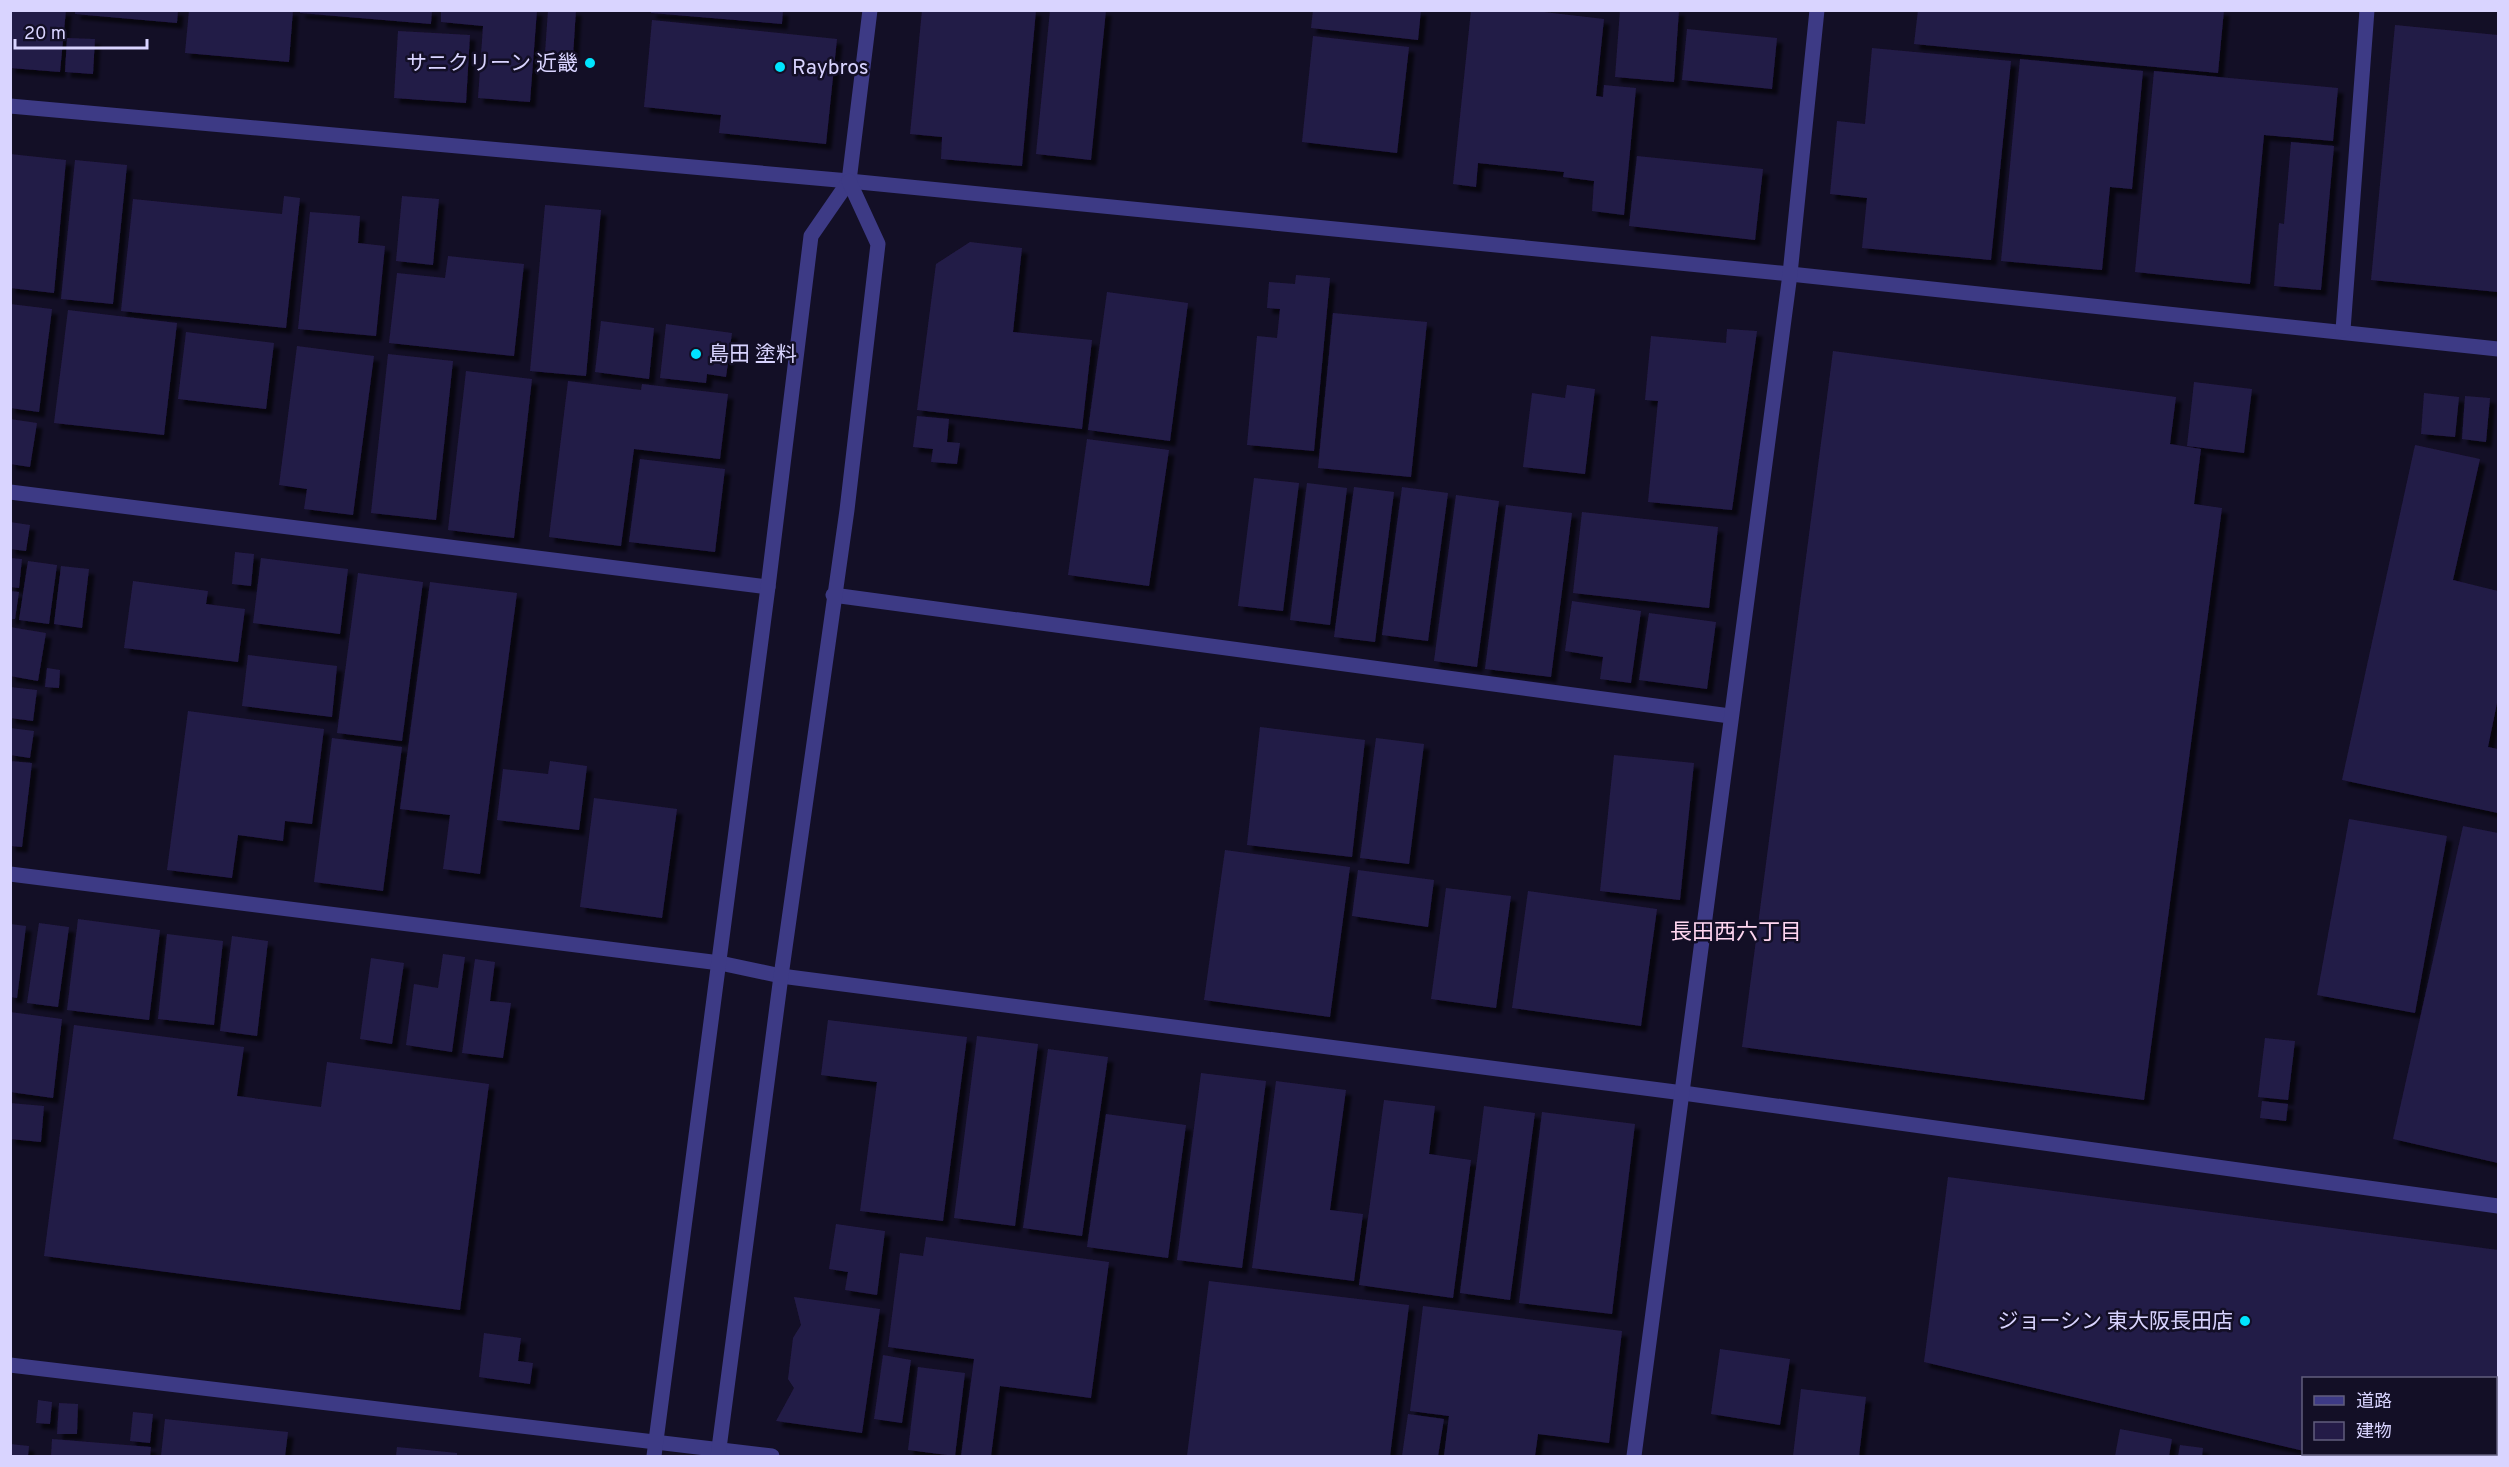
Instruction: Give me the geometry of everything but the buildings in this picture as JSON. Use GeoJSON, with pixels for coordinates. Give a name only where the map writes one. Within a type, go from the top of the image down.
{"type":"FeatureCollection","features":[{"type":"Feature","properties":{"kind":"street"},"geometry":{"type":"LineString","coordinates":[[654,1456],[720,963],[811,236],[849,181],[870,10]]}},
{"type":"Feature","properties":{"kind":"street"},"geometry":{"type":"LineString","coordinates":[[1634,1456],[1790,274],[1817,10]]}},
{"type":"Feature","properties":{"kind":"street"},"geometry":{"type":"LineString","coordinates":[[2343,330],[2367,10]]}},
{"type":"Feature","properties":{"kind":"street"},"geometry":{"type":"LineString","coordinates":[[10,106],[849,181],[2343,330],[2499,349]]}},
{"type":"Feature","properties":{"kind":"street"},"geometry":{"type":"LineString","coordinates":[[719,1453],[781,976],[833,595],[847,510],[878,244],[849,181]]}},
{"type":"Feature","properties":{"kind":"street"},"geometry":{"type":"LineString","coordinates":[[10,492],[768,587]]}},
{"type":"Feature","properties":{"kind":"street"},"geometry":{"type":"LineString","coordinates":[[833,595],[1730,716]]}},
{"type":"Feature","properties":{"kind":"street"},"geometry":{"type":"LineString","coordinates":[[10,874],[720,963],[781,976],[1683,1093],[2499,1206]]}},
{"type":"Feature","properties":{"kind":"street"},"geometry":{"type":"LineString","coordinates":[[10,1365],[656,1441],[719,1453],[772,1456]]}},
{"type":"Feature","properties":{"kind":"place","name":"サニクリーン 近畿"},"geometry":{"type":"Point","coordinates":[590,63]}},
{"type":"Feature","properties":{"kind":"place","name":"Raybros"},"geometry":{"type":"Point","coordinates":[780,67]}},
{"type":"Feature","properties":{"kind":"place","name":"島田 塗料"},"geometry":{"type":"Point","coordinates":[696,354]}},
{"type":"Feature","properties":{"kind":"place","name":"ジョーシン 東大阪長田店"},"geometry":{"type":"Point","coordinates":[2245,1321]}},
{"type":"Feature","properties":{"kind":"district","name":"長田西六丁目"},"geometry":{"type":"Point","coordinates":[1736,931]}}]}
